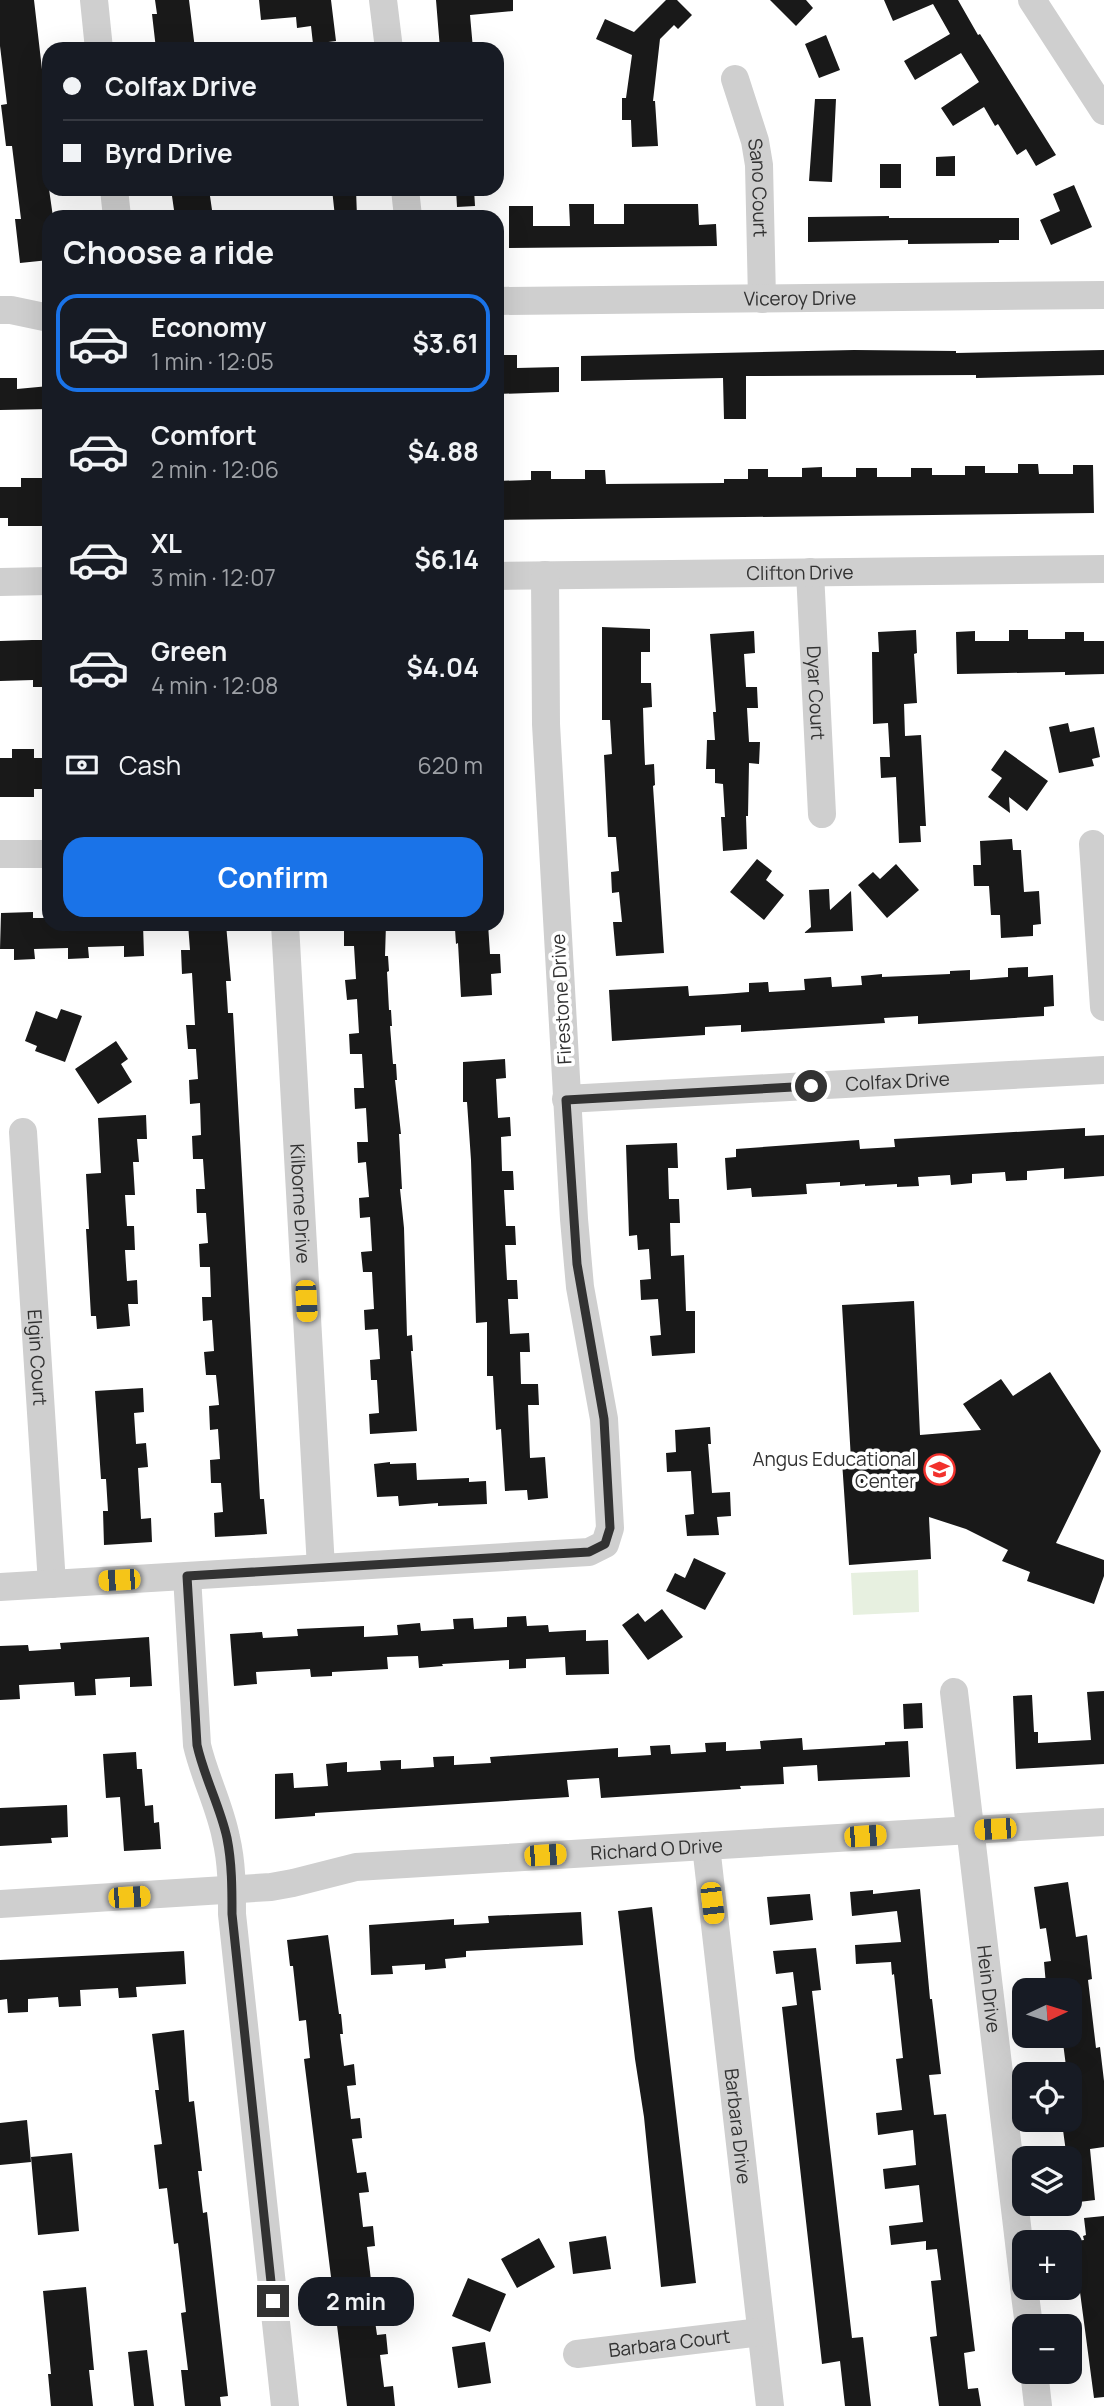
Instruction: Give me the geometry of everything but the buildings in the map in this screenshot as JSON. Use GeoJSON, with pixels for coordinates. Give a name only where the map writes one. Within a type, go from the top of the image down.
{"type":"FeatureCollection","features":[{"type":"Feature","properties":{"kind":"street"},"geometry":{"type":"LineString","coordinates":[[94,0],[98,42]]}},
{"type":"Feature","properties":{"kind":"street"},"geometry":{"type":"LineString","coordinates":[[383,0],[388,42]]}},
{"type":"Feature","properties":{"kind":"street"},"geometry":{"type":"LineString","coordinates":[[1032,0],[1104,110]]}},
{"type":"Feature","properties":{"kind":"street","name":"Sano Court"},"geometry":{"type":"LineString","coordinates":[[735,79],[760,165],[762,299]]}},
{"type":"Feature","properties":{"kind":"street","name":"Viceroy Drive"},"geometry":{"type":"LineString","coordinates":[[504,301],[1104,295]]}},
{"type":"Feature","properties":{"kind":"street"},"geometry":{"type":"LineString","coordinates":[[0,310],[42,317]]}},
{"type":"Feature","properties":{"kind":"street","name":"Clifton Drive"},"geometry":{"type":"LineString","coordinates":[[504,576],[1104,569]]}},
{"type":"Feature","properties":{"kind":"street","name":"Dyar Court"},"geometry":{"type":"LineString","coordinates":[[810,572],[822,814]]}},
{"type":"Feature","properties":{"kind":"street","name":"Firestone Drive"},"geometry":{"type":"LineString","coordinates":[[321,1568],[589,1552],[605,1544],[610,1528],[604,1419],[577,1264],[546,724],[545,575]]}},
{"type":"Feature","properties":{"kind":"street"},"geometry":{"type":"LineString","coordinates":[[0,582],[42,581]]}},
{"type":"Feature","properties":{"kind":"street"},"geometry":{"type":"LineString","coordinates":[[1093,844],[1104,1007]]}},
{"type":"Feature","properties":{"kind":"street"},"geometry":{"type":"LineString","coordinates":[[0,854],[42,854]]}},
{"type":"Feature","properties":{"kind":"street","name":"Kilborne Drive"},"geometry":{"type":"LineString","coordinates":[[285,931],[321,1568]]}},
{"type":"Feature","properties":{"kind":"street","name":"Colfax Drive"},"geometry":{"type":"LineString","coordinates":[[566,1100],[1104,1070]]}},
{"type":"Feature","properties":{"kind":"street","name":"Elgin Court"},"geometry":{"type":"LineString","coordinates":[[23,1132],[52,1584]]}},
{"type":"Feature","properties":{"kind":"street"},"geometry":{"type":"LineString","coordinates":[[0,1587],[321,1568]]}},
{"type":"Feature","properties":{"kind":"street"},"geometry":{"type":"LineString","coordinates":[[187,1576],[197,1745],[202,1768],[226,1836],[285,2406]]}},
{"type":"Feature","properties":{"kind":"street","name":"Hein Drive"},"geometry":{"type":"LineString","coordinates":[[954,1692],[1017,2230]]}},
{"type":"Feature","properties":{"kind":"street","name":"Richard O Drive"},"geometry":{"type":"LineString","coordinates":[[0,1904],[232,1891],[293,1883],[356,1867],[1104,1822]]}},
{"type":"Feature","properties":{"kind":"street","name":"Barbara Drive"},"geometry":{"type":"LineString","coordinates":[[706,1846],[770,2406]]}},
{"type":"Feature","properties":{"kind":"street","name":"Barbara Court"},"geometry":{"type":"LineString","coordinates":[[577,2354],[761,2332]]}},
{"type":"Feature","properties":{"kind":"street"},"geometry":{"type":"LineString","coordinates":[[1035,2384],[1038,2406]]}},
{"type":"Feature","properties":{"kind":"green space"},"geometry":{"type":"Polygon","coordinates":[[[918,1570],[919,1612],[853,1615],[851,1573],[918,1570]]]}},
{"type":"Feature","properties":{"kind":"place","name":"Angus Educational Center"},"geometry":{"type":"Point","coordinates":[939,1470]}},
{"type":"Feature","properties":{"kind":"route"},"geometry":{"type":"LineString","coordinates":[[273,2301],[232,1914],[231,1866],[222,1822],[202,1768],[194,1723],[187,1576],[589,1552],[605,1544],[610,1528],[604,1419],[577,1264],[566,1100],[811,1086]]}}]}
